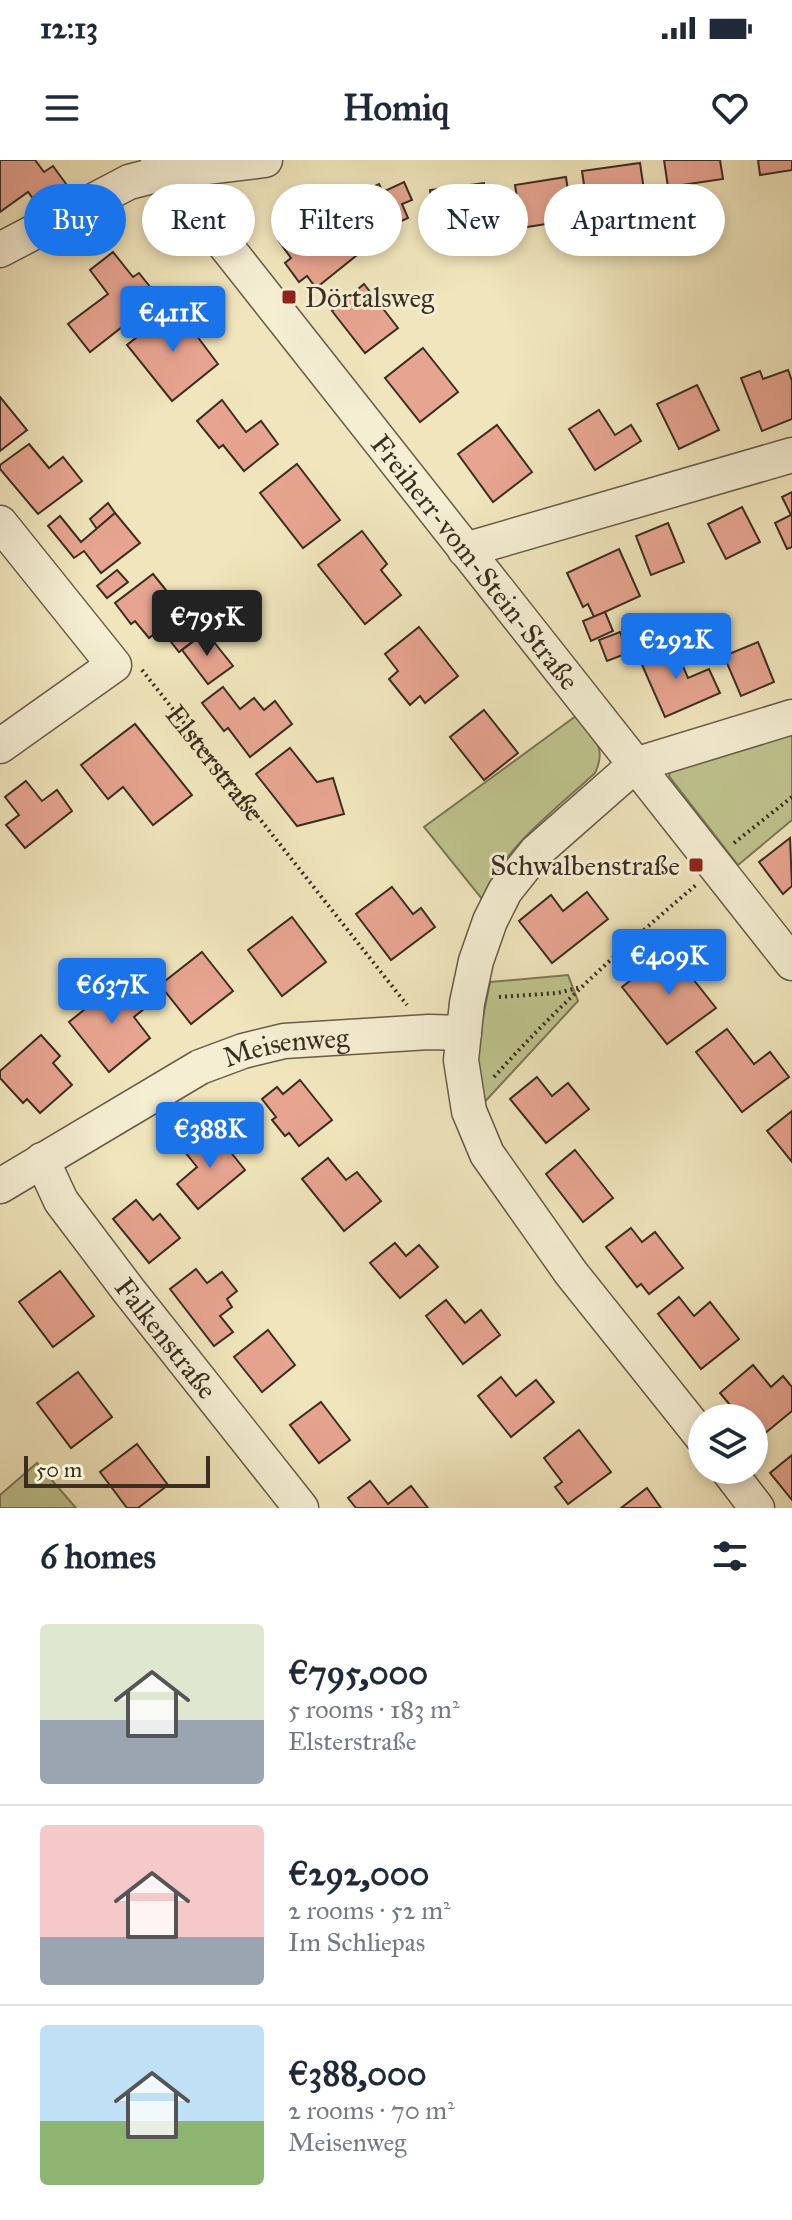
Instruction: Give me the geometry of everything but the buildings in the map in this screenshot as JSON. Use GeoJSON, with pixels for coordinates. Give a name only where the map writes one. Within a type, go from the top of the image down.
{"type":"FeatureCollection","features":[{"type":"Feature","properties":{"kind":"street"},"geometry":{"type":"LineString","coordinates":[[0,250],[163,166],[265,160]]}},
{"type":"Feature","properties":{"kind":"street","name":"Freiherr-vom-Stein-Straße"},"geometry":{"type":"LineString","coordinates":[[163,166],[792,963]]}},
{"type":"Feature","properties":{"kind":"street"},"geometry":{"type":"LineString","coordinates":[[465,550],[792,455]]}},
{"type":"Feature","properties":{"kind":"street"},"geometry":{"type":"LineString","coordinates":[[0,523],[114,665],[0,746]]}},
{"type":"Feature","properties":{"kind":"street"},"geometry":{"type":"LineString","coordinates":[[688,1419],[571,1273],[487,1154],[469,1111],[461,1060],[466,1018],[476,961],[490,921],[505,891],[536,852],[635,765],[792,717]]}},
{"type":"Feature","properties":{"kind":"street","name":"Meisenweg"},"geometry":{"type":"LineString","coordinates":[[0,1186],[200,1067],[243,1051],[284,1041],[429,1032],[466,1018]]}},
{"type":"Feature","properties":{"kind":"street","name":"Falkenstraße"},"geometry":{"type":"LineString","coordinates":[[42,1160],[61,1201],[301,1508]]}},
{"type":"Feature","properties":{"kind":"street"},"geometry":{"type":"LineString","coordinates":[[739,1484],[757,1508]]}},
{"type":"Feature","properties":{"kind":"path","name":"Elsterstraße"},"geometry":{"type":"LineString","coordinates":[[114,665],[127,652],[429,1032]]}},
{"type":"Feature","properties":{"kind":"path"},"geometry":{"type":"LineString","coordinates":[[469,1111],[493,1078],[530,1037],[649,924],[702,879],[726,849],[792,797]]}},
{"type":"Feature","properties":{"kind":"path"},"geometry":{"type":"LineString","coordinates":[[466,1018],[489,998],[558,993],[584,987]]}},
{"type":"Feature","properties":{"kind":"green space"},"geometry":{"type":"Polygon","coordinates":[[[576,716],[599,749],[599,764],[595,773],[517,846],[491,880],[482,899],[424,827],[576,716]]]}},
{"type":"Feature","properties":{"kind":"green space"},"geometry":{"type":"Polygon","coordinates":[[[792,729],[792,820],[738,865],[669,776],[673,765],[792,729]]]}},
{"type":"Feature","properties":{"kind":"green space"},"geometry":{"type":"Polygon","coordinates":[[[568,975],[578,1001],[480,1107],[477,1048],[490,982],[568,975]]]}},
{"type":"Feature","properties":{"kind":"green space"},"geometry":{"type":"Polygon","coordinates":[[[37,1463],[76,1508],[0,1508],[0,1495],[37,1463]]]}},
{"type":"Feature","properties":{"kind":"place","name":"Dörtalsweg"},"geometry":{"type":"Point","coordinates":[289,297]}},
{"type":"Feature","properties":{"kind":"place","name":"Schwalbenstraße"},"geometry":{"type":"Point","coordinates":[696,865]}}]}
